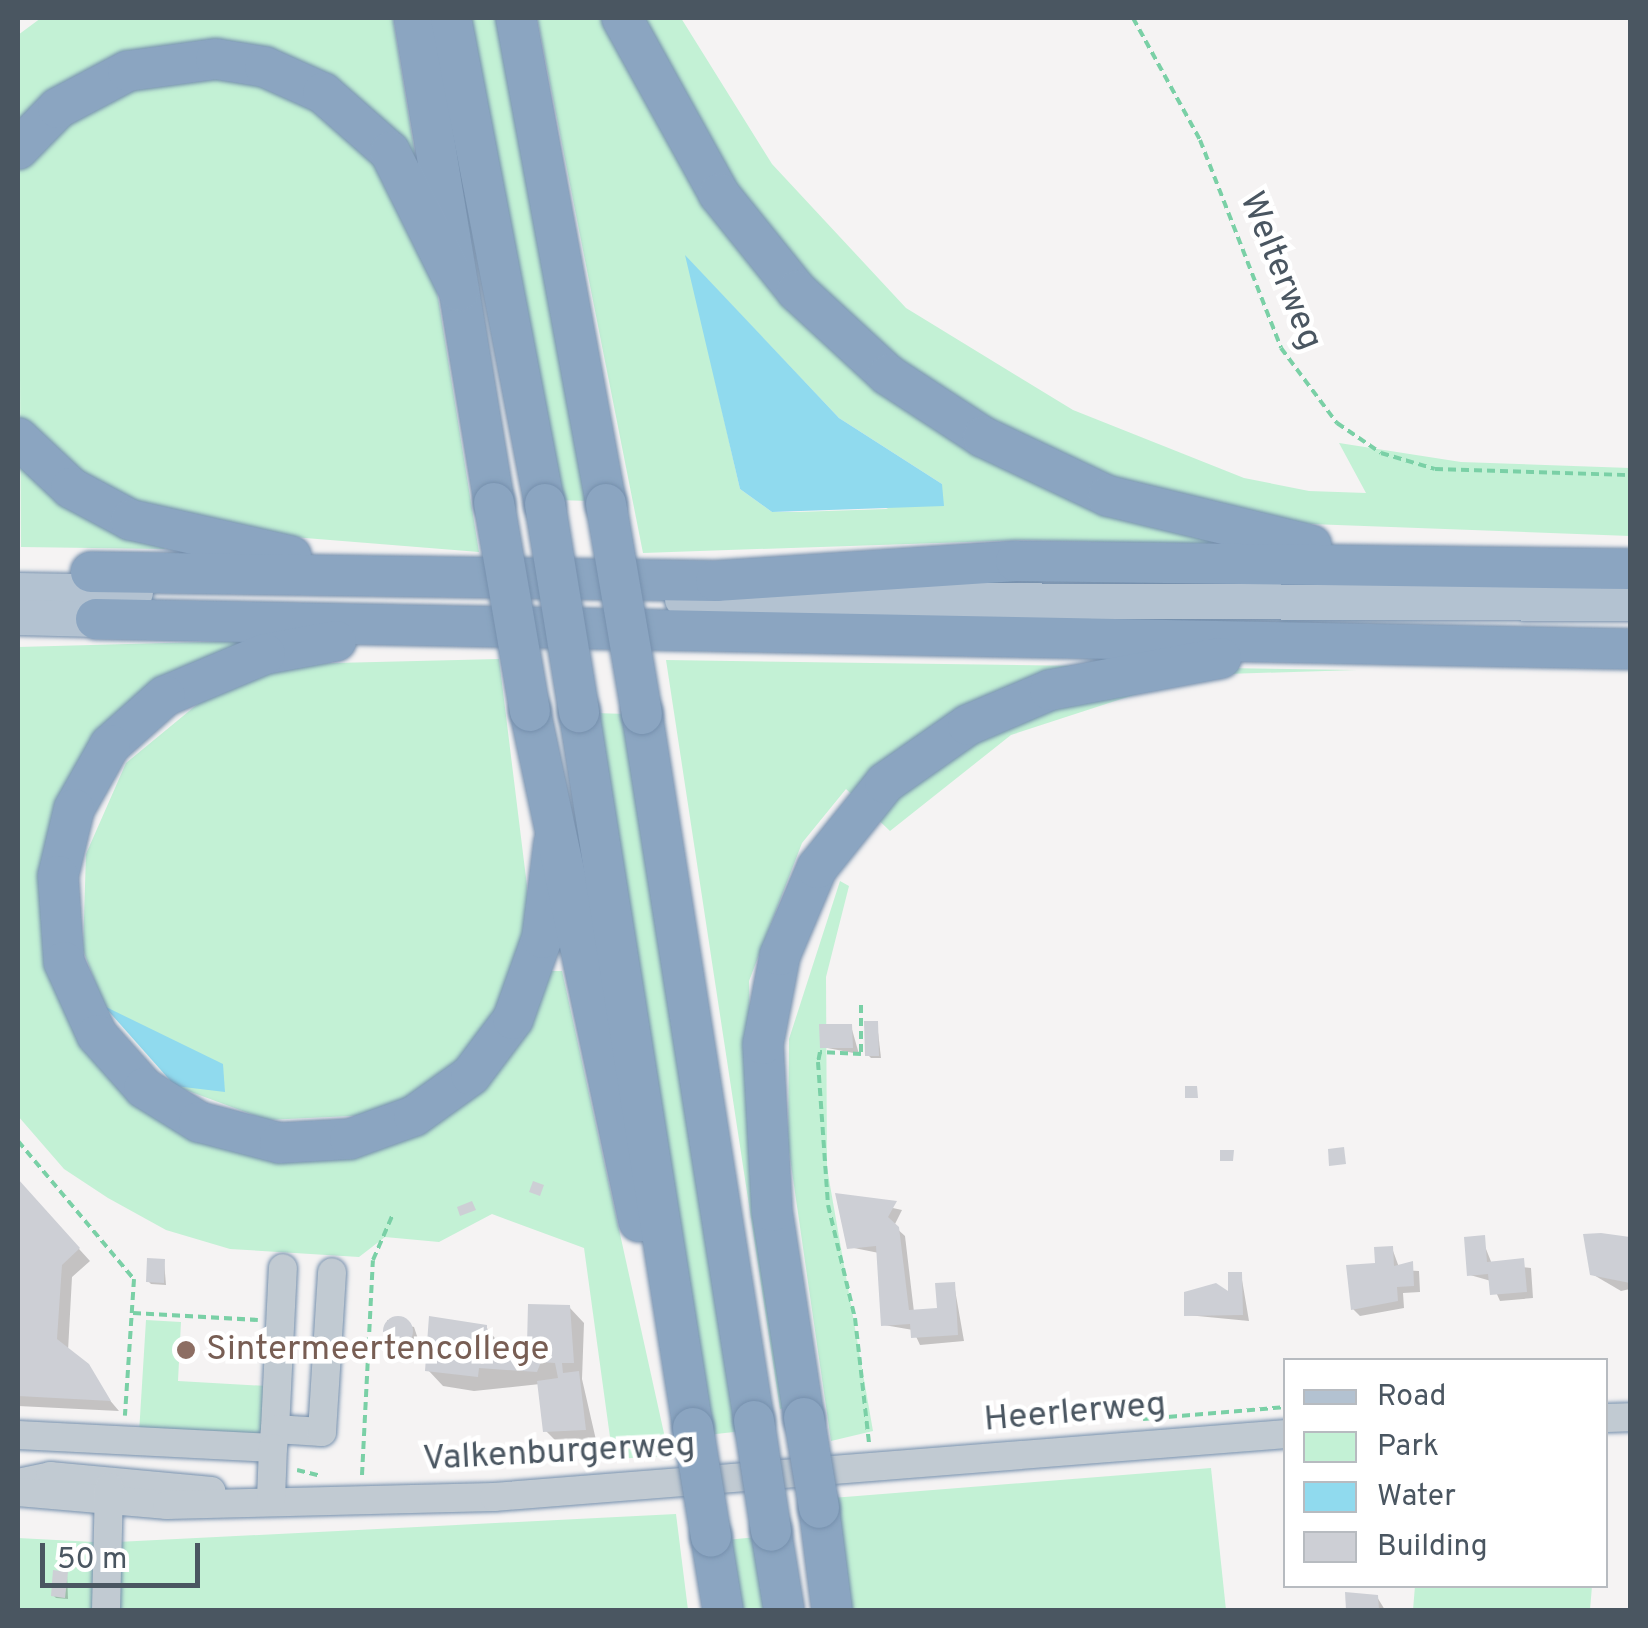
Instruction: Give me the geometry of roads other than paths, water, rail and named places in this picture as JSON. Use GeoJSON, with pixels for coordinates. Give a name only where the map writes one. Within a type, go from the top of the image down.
{"type":"FeatureCollection","features":[{"type":"Feature","properties":{"kind":"highway"},"geometry":{"type":"LineString","coordinates":[[414,18],[554,843],[622,1159],[692,1419]]}},
{"type":"Feature","properties":{"kind":"highway"},"geometry":{"type":"LineString","coordinates":[[451,18],[545,504],[722,1610]]}},
{"type":"Feature","properties":{"kind":"highway"},"geometry":{"type":"LineString","coordinates":[[516,18],[642,714],[784,1610]]}},
{"type":"Feature","properties":{"kind":"highway"},"geometry":{"type":"LineString","coordinates":[[622,18],[680,134],[742,225],[838,332],[926,403],[1015,454],[1143,508],[1446,566]]}},
{"type":"Feature","properties":{"kind":"highway"},"geometry":{"type":"LineString","coordinates":[[18,148],[58,108],[128,71],[205,59],[265,67],[324,93],[390,152],[460,291]]}},
{"type":"Feature","properties":{"kind":"highway"},"geometry":{"type":"LineString","coordinates":[[18,438],[71,488],[132,520],[381,576]]}},
{"type":"Feature","properties":{"kind":"highway"},"geometry":{"type":"LineString","coordinates":[[91,572],[716,581],[1016,561],[1630,569]]}},
{"type":"Feature","properties":{"kind":"highway"},"geometry":{"type":"LineString","coordinates":[[96,618],[433,628],[1630,648]]}},
{"type":"Feature","properties":{"kind":"highway"},"geometry":{"type":"LineString","coordinates":[[433,628],[264,654],[188,682],[125,726],[83,788],[61,853],[60,942],[81,1008],[117,1062],[198,1122],[280,1144],[376,1132],[455,1090],[501,1038],[542,938],[554,843]]}},
{"type":"Feature","properties":{"kind":"highway"},"geometry":{"type":"LineString","coordinates":[[832,1610],[770,1195],[763,1044],[791,922],[832,844],[904,767],[993,712],[1117,674],[1319,641]]}},
{"type":"Feature","properties":{"kind":"main road"},"geometry":{"type":"LineString","coordinates":[[18,570],[91,572]]}},
{"type":"Feature","properties":{"kind":"main road"},"geometry":{"type":"LineString","coordinates":[[18,590],[1630,603]]}},
{"type":"Feature","properties":{"kind":"main road"},"geometry":{"type":"LineString","coordinates":[[18,617],[96,618]]}},
{"type":"Feature","properties":{"kind":"street"},"geometry":{"type":"LineString","coordinates":[[261,1499],[274,1448],[283,1268]]}},
{"type":"Feature","properties":{"kind":"street"},"geometry":{"type":"LineString","coordinates":[[18,1435],[274,1448],[322,1432],[332,1272]]}},
{"type":"Feature","properties":{"kind":"street","name":"Heerlerweg"},"geometry":{"type":"LineString","coordinates":[[870,1468],[1283,1434]]}},
{"type":"Feature","properties":{"kind":"street","name":"Valkenburgerweg"},"geometry":{"type":"LineString","coordinates":[[18,1483],[261,1499],[361,1482],[870,1468]]}},
{"type":"Feature","properties":{"kind":"street"},"geometry":{"type":"LineString","coordinates":[[106,1610],[109,1491]]}},
{"type":"Feature","properties":{"kind":"street","name":"Valkenburgerweg"},"geometry":{"type":"LineString","coordinates":[[18,1492],[109,1491]]}},
{"type":"Feature","properties":{"kind":"water"},"geometry":{"type":"Polygon","coordinates":[[[685,255],[839,418],[942,484],[944,506],[772,512],[740,489],[685,255]]]}},
{"type":"Feature","properties":{"kind":"water"},"geometry":{"type":"Polygon","coordinates":[[[104,1006],[223,1064],[225,1092],[175,1086],[104,1006]]]}},
{"type":"Feature","properties":{"kind":"place","name":"Sintermeertencollege"},"geometry":{"type":"Point","coordinates":[186,1350]}}]}
